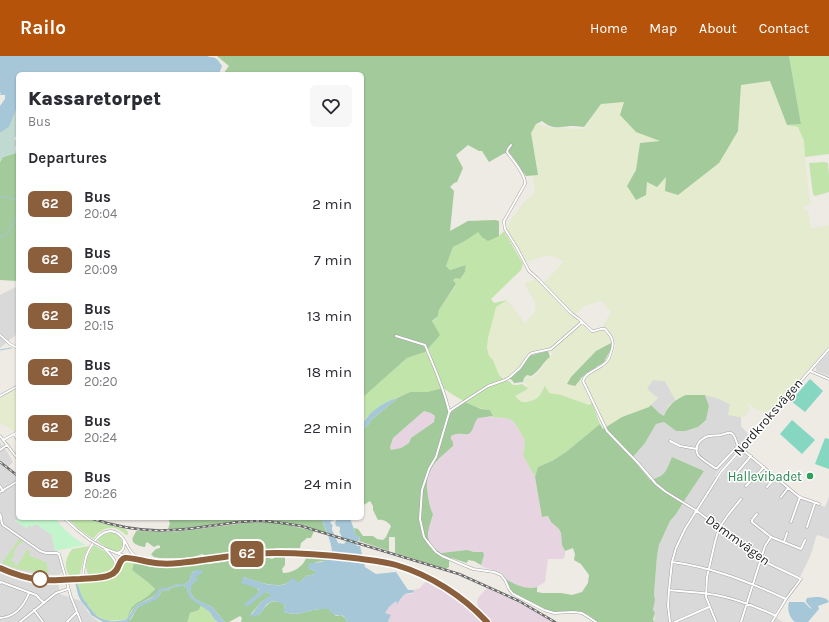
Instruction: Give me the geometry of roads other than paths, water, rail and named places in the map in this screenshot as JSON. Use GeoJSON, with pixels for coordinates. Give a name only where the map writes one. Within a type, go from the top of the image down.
{"type":"FeatureCollection","features":[{"type":"Feature","properties":{"kind":"street"},"geometry":{"type":"LineString","coordinates":[[449,412],[488,386],[510,377],[520,368],[529,355],[551,349],[582,322],[529,271],[505,229],[504,223],[525,184],[524,176],[507,152],[511,145]]}},
{"type":"Feature","properties":{"kind":"street","name":"Dammvägen"},"geometry":{"type":"LineString","coordinates":[[582,322],[592,331],[605,329],[612,339],[613,344],[610,356],[606,362],[587,375],[583,380],[583,384],[607,432],[638,463],[656,484],[666,492],[697,510],[761,560],[801,579],[786,598]]}},
{"type":"Feature","properties":{"kind":"street"},"geometry":{"type":"LineString","coordinates":[[0,335],[16,347]]}},
{"type":"Feature","properties":{"kind":"street"},"geometry":{"type":"LineString","coordinates":[[396,336],[424,345],[446,398],[449,412],[436,457],[423,484],[420,519],[424,537],[436,552],[442,556],[473,569],[494,572],[501,575],[513,594],[544,610],[554,613],[582,613],[596,622]]}},
{"type":"Feature","properties":{"kind":"street","name":"Nordkroksvägen"},"geometry":{"type":"LineString","coordinates":[[670,622],[668,606],[669,590],[672,562],[678,542],[719,475],[829,349]]}},
{"type":"Feature","properties":{"kind":"street"},"geometry":{"type":"LineString","coordinates":[[810,371],[829,379]]}},
{"type":"Feature","properties":{"kind":"street"},"geometry":{"type":"LineString","coordinates":[[0,396],[16,387]]}},
{"type":"Feature","properties":{"kind":"street"},"geometry":{"type":"LineString","coordinates":[[738,446],[717,468],[698,456],[697,445],[699,442],[710,436],[731,433],[734,435],[738,446],[788,488],[800,497],[819,504]]}},
{"type":"Feature","properties":{"kind":"street"},"geometry":{"type":"LineString","coordinates":[[3,440],[14,434],[16,437]]}},
{"type":"Feature","properties":{"kind":"street"},"geometry":{"type":"LineString","coordinates":[[0,436],[16,456]]}},
{"type":"Feature","properties":{"kind":"street"},"geometry":{"type":"LineString","coordinates":[[670,441],[680,446],[697,449]]}},
{"type":"Feature","properties":{"kind":"street"},"geometry":{"type":"LineString","coordinates":[[1,448],[7,445]]}},
{"type":"Feature","properties":{"kind":"street"},"geometry":{"type":"LineString","coordinates":[[734,476],[751,456]]}},
{"type":"Feature","properties":{"kind":"street"},"geometry":{"type":"LineString","coordinates":[[746,486],[764,467]]}},
{"type":"Feature","properties":{"kind":"street"},"geometry":{"type":"LineString","coordinates":[[767,487],[776,477]]}},
{"type":"Feature","properties":{"kind":"street"},"geometry":{"type":"LineString","coordinates":[[0,492],[16,482]]}},
{"type":"Feature","properties":{"kind":"street"},"geometry":{"type":"LineString","coordinates":[[0,486],[3,491]]}},
{"type":"Feature","properties":{"kind":"street"},"geometry":{"type":"LineString","coordinates":[[781,497],[788,488]]}},
{"type":"Feature","properties":{"kind":"street"},"geometry":{"type":"LineString","coordinates":[[791,522],[800,497]]}},
{"type":"Feature","properties":{"kind":"street"},"geometry":{"type":"LineString","coordinates":[[716,622],[706,598],[707,577],[715,542],[720,528],[741,499]]}},
{"type":"Feature","properties":{"kind":"street"},"geometry":{"type":"LineString","coordinates":[[807,527],[816,503]]}},
{"type":"Feature","properties":{"kind":"street"},"geometry":{"type":"LineString","coordinates":[[0,514],[3,525],[40,551],[52,555],[58,553],[68,589],[81,622]]}},
{"type":"Feature","properties":{"kind":"street"},"geometry":{"type":"LineString","coordinates":[[757,514],[752,522],[771,537],[801,549],[804,540]]}},
{"type":"Feature","properties":{"kind":"street"},"geometry":{"type":"LineString","coordinates":[[66,520],[90,540],[104,548],[129,558],[145,562],[166,564],[248,554],[287,553],[331,555],[395,565],[422,575],[453,592],[488,622]]}},
{"type":"Feature","properties":{"kind":"street"},"geometry":{"type":"LineString","coordinates":[[83,577],[89,550],[104,532],[113,531],[120,534],[132,553],[145,562]]}},
{"type":"Feature","properties":{"kind":"street"},"geometry":{"type":"LineString","coordinates":[[784,542],[787,533]]}},
{"type":"Feature","properties":{"kind":"street"},"geometry":{"type":"LineString","coordinates":[[741,622],[765,546],[771,537]]}},
{"type":"Feature","properties":{"kind":"street"},"geometry":{"type":"LineString","coordinates":[[115,553],[124,549],[124,539]]}},
{"type":"Feature","properties":{"kind":"street"},"geometry":{"type":"LineString","coordinates":[[104,548],[116,562],[117,566],[115,572]]}},
{"type":"Feature","properties":{"kind":"street"},"geometry":{"type":"LineString","coordinates":[[0,568],[22,576],[37,579],[106,576],[111,575],[117,570],[124,558],[129,558]]}},
{"type":"Feature","properties":{"kind":"street"},"geometry":{"type":"LineString","coordinates":[[672,562],[709,569],[753,584],[786,598],[772,622]]}},
{"type":"Feature","properties":{"kind":"street"},"geometry":{"type":"LineString","coordinates":[[0,582],[37,596],[44,603]]}},
{"type":"Feature","properties":{"kind":"street"},"geometry":{"type":"LineString","coordinates":[[20,622],[57,592],[68,589]]}},
{"type":"Feature","properties":{"kind":"street"},"geometry":{"type":"LineString","coordinates":[[669,590],[729,598],[776,616]]}},
{"type":"Feature","properties":{"kind":"street"},"geometry":{"type":"LineString","coordinates":[[0,618],[9,616],[18,610],[25,602],[29,593]]}},
{"type":"Feature","properties":{"kind":"street"},"geometry":{"type":"LineString","coordinates":[[675,622],[709,606]]}},
{"type":"Feature","properties":{"kind":"street"},"geometry":{"type":"LineString","coordinates":[[34,610],[43,622]]}},
{"type":"Feature","properties":{"kind":"street"},"geometry":{"type":"LineString","coordinates":[[67,622],[77,612]]}},
{"type":"Feature","properties":{"kind":"waterway"},"geometry":{"type":"LineString","coordinates":[[0,196],[16,200]]}},
{"type":"Feature","properties":{"kind":"waterway"},"geometry":{"type":"LineString","coordinates":[[0,237],[5,236],[16,219]]}},
{"type":"Feature","properties":{"kind":"waterway"},"geometry":{"type":"LineString","coordinates":[[0,350],[11,348]]}},
{"type":"Feature","properties":{"kind":"railway"},"geometry":{"type":"LineString","coordinates":[[0,462],[16,474]]}},
{"type":"Feature","properties":{"kind":"railway"},"geometry":{"type":"LineString","coordinates":[[97,520],[120,526],[151,530],[184,529],[252,521],[269,521],[301,526],[459,574],[519,601],[555,622]]}},
{"type":"Feature","properties":{"kind":"place","name":"Hallevibadet"},"geometry":{"type":"Point","coordinates":[810,476]}}]}
